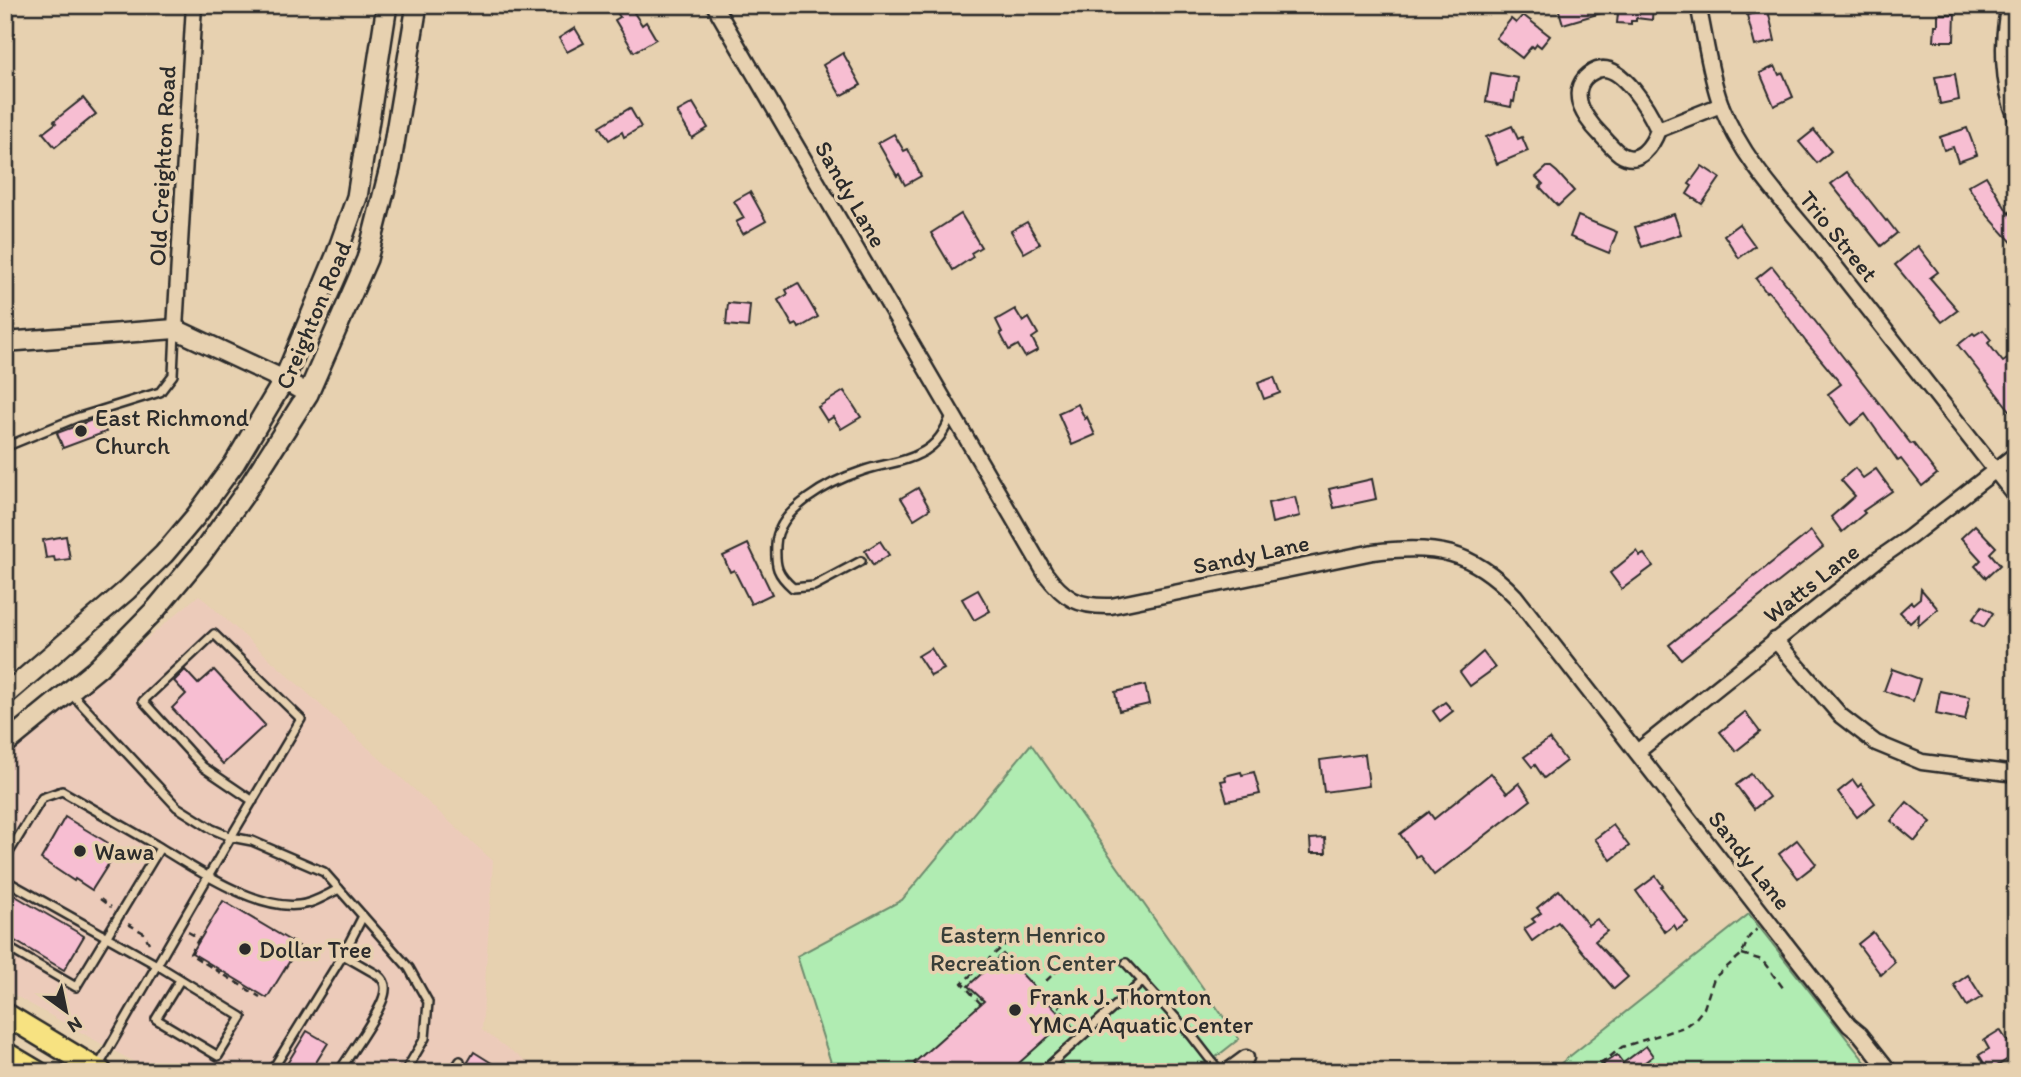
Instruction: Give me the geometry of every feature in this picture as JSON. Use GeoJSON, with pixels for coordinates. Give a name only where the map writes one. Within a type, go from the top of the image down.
{"type":"FeatureCollection","features":[{"type":"Feature","properties":{"kind":"main road","name":"Creighton Road"},"geometry":{"type":"LineString","coordinates":[[5,695],[127,590],[164,554],[234,464],[284,380],[336,256],[357,197],[387,5]]}},
{"type":"Feature","properties":{"kind":"main road","name":"Creighton Road"},"geometry":{"type":"LineString","coordinates":[[5,744],[98,668],[200,556],[243,496],[308,394],[367,259],[390,168],[417,5]]}},
{"type":"Feature","properties":{"kind":"main road"},"geometry":{"type":"LineString","coordinates":[[5,1014],[99,1071]]}},
{"type":"Feature","properties":{"kind":"main road"},"geometry":{"type":"LineString","coordinates":[[5,1053],[37,1072]]}},
{"type":"Feature","properties":{"kind":"street","name":"Old Creighton Road"},"geometry":{"type":"LineString","coordinates":[[175,328],[194,5]]}},
{"type":"Feature","properties":{"kind":"street","name":"Sandy Lane"},"geometry":{"type":"LineString","coordinates":[[715,5],[1045,573],[1057,589],[1079,603],[1092,607],[1111,606],[1398,549],[1434,550],[1460,556],[1486,569],[1515,596],[1849,1025],[1860,1034],[1891,1072]]}},
{"type":"Feature","properties":{"kind":"street","name":"Trio Street"},"geometry":{"type":"LineString","coordinates":[[1698,5],[1721,105],[1747,154],[2016,497]]}},
{"type":"Feature","properties":{"kind":"street"},"geometry":{"type":"LineString","coordinates":[[2009,5],[2004,42],[2006,81],[2016,118]]}},
{"type":"Feature","properties":{"kind":"street"},"geometry":{"type":"LineString","coordinates":[[1658,130],[1633,90],[1621,77],[1608,69],[1598,69],[1587,76],[1579,86],[1579,102],[1595,129],[1622,156],[1636,157],[1646,152],[1654,142],[1658,130],[1721,105]]}},
{"type":"Feature","properties":{"kind":"street"},"geometry":{"type":"LineString","coordinates":[[5,342],[175,328],[308,394]]}},
{"type":"Feature","properties":{"kind":"street","name":"Watts Lane"},"geometry":{"type":"LineString","coordinates":[[1637,752],[1775,640],[2016,454]]}},
{"type":"Feature","properties":{"kind":"street"},"geometry":{"type":"LineString","coordinates":[[1775,640],[1841,716],[1876,743],[1922,762],[2016,774]]}},
{"type":"Feature","properties":{"kind":"street"},"geometry":{"type":"LineString","coordinates":[[1227,1072],[1247,1058]]}},
{"type":"Feature","properties":{"kind":"lane"},"geometry":{"type":"LineString","coordinates":[[5,447],[76,418],[160,392],[173,375],[175,328]]}},
{"type":"Feature","properties":{"kind":"lane"},"geometry":{"type":"LineString","coordinates":[[861,561],[814,586],[793,588],[781,577],[775,559],[776,540],[783,522],[796,507],[814,494],[862,470],[920,454],[944,433],[952,412]]}},
{"type":"Feature","properties":{"kind":"lane"},"geometry":{"type":"LineString","coordinates":[[99,1071],[157,965],[302,719],[214,634],[143,701],[203,766],[253,801]]}},
{"type":"Feature","properties":{"kind":"lane"},"geometry":{"type":"LineString","coordinates":[[70,691],[177,807],[212,830],[252,841],[324,872],[409,968],[428,1002],[425,1038],[405,1072]]}},
{"type":"Feature","properties":{"kind":"lane"},"geometry":{"type":"LineString","coordinates":[[5,859],[42,798],[62,791],[247,895],[281,904],[298,905],[339,889]]}},
{"type":"Feature","properties":{"kind":"lane"},"geometry":{"type":"LineString","coordinates":[[5,946],[76,987],[160,848]]}},
{"type":"Feature","properties":{"kind":"lane"},"geometry":{"type":"LineString","coordinates":[[5,880],[157,965],[180,979],[242,1017],[218,1056],[156,1018],[180,979]]}},
{"type":"Feature","properties":{"kind":"lane"},"geometry":{"type":"LineString","coordinates":[[271,1072],[343,955],[363,916]]}},
{"type":"Feature","properties":{"kind":"lane"},"geometry":{"type":"LineString","coordinates":[[339,1072],[379,1006],[385,989],[382,979],[343,955]]}},
{"type":"Feature","properties":{"kind":"lane"},"geometry":{"type":"LineString","coordinates":[[1126,963],[1192,1036],[1220,1072]]}},
{"type":"Feature","properties":{"kind":"lane"},"geometry":{"type":"LineString","coordinates":[[1042,1072],[1143,981]]}},
{"type":"Feature","properties":{"kind":"lane"},"geometry":{"type":"LineString","coordinates":[[453,1072],[460,1061]]}},
{"type":"Feature","properties":{"kind":"path"},"geometry":{"type":"LineString","coordinates":[[100,899],[111,907]]}},
{"type":"Feature","properties":{"kind":"path"},"geometry":{"type":"LineString","coordinates":[[1591,1072],[1622,1047],[1684,1027],[1696,1018],[1704,1008],[1714,978],[1742,954],[1749,937],[1767,919]]}},
{"type":"Feature","properties":{"kind":"path"},"geometry":{"type":"LineString","coordinates":[[128,924],[144,933],[149,943]]}},
{"type":"Feature","properties":{"kind":"path"},"geometry":{"type":"LineString","coordinates":[[188,932],[199,938],[190,954],[260,997]]}},
{"type":"Feature","properties":{"kind":"path"},"geometry":{"type":"LineString","coordinates":[[981,1004],[962,983],[1009,941]]}},
{"type":"Feature","properties":{"kind":"path"},"geometry":{"type":"LineString","coordinates":[[1742,954],[1762,960],[1784,989]]}},
{"type":"Feature","properties":{"kind":"path"},"geometry":{"type":"LineString","coordinates":[[1045,981],[1064,964]]}},
{"type":"Feature","properties":{"kind":"path"},"geometry":{"type":"LineString","coordinates":[[1062,1001],[1059,1007],[1061,1013],[1073,1028]]}},
{"type":"Feature","properties":{"kind":"path"},"geometry":{"type":"LineString","coordinates":[[1057,1029],[1064,1037]]}},
{"type":"Feature","properties":{"kind":"shaded area"},"geometry":{"type":"Polygon","coordinates":[[[199,595],[493,861],[482,1030],[541,1072],[152,1072],[5,990],[5,758],[199,595]]]}},
{"type":"Feature","properties":{"kind":"green space","name":"Eastern Henrico Recreation Center"},"geometry":{"type":"Polygon","coordinates":[[[1031,744],[1239,1039],[1197,1072],[834,1072],[797,956],[902,900],[1031,744]]]}},
{"type":"Feature","properties":{"kind":"green space"},"geometry":{"type":"Polygon","coordinates":[[[1749,914],[1873,1072],[1550,1072],[1749,914]]]}},
{"type":"Feature","properties":{"kind":"building"},"geometry":{"type":"Polygon","coordinates":[[[629,5],[642,25],[646,22],[656,39],[634,52],[615,20],[620,17],[615,10],[629,5]]]}},
{"type":"Feature","properties":{"kind":"building"},"geometry":{"type":"Polygon","coordinates":[[[1617,5],[1618,8],[1563,24],[1558,7],[1617,5]]]}},
{"type":"Feature","properties":{"kind":"building"},"geometry":{"type":"Polygon","coordinates":[[[1619,5],[1653,5],[1652,20],[1636,18],[1631,24],[1617,23],[1619,5]]]}},
{"type":"Feature","properties":{"kind":"building"},"geometry":{"type":"Polygon","coordinates":[[[1768,10],[1775,41],[1755,46],[1747,15],[1768,10]]]}},
{"type":"Feature","properties":{"kind":"building"},"geometry":{"type":"Polygon","coordinates":[[[1938,14],[1955,14],[1954,41],[1934,41],[1938,14]]]}},
{"type":"Feature","properties":{"kind":"building"},"geometry":{"type":"Polygon","coordinates":[[[1523,15],[1550,36],[1541,47],[1537,44],[1534,48],[1532,46],[1522,58],[1496,38],[1511,19],[1516,23],[1523,15]]]}},
{"type":"Feature","properties":{"kind":"building"},"geometry":{"type":"Polygon","coordinates":[[[575,28],[584,43],[567,52],[559,38],[575,28]]]}},
{"type":"Feature","properties":{"kind":"building"},"geometry":{"type":"Polygon","coordinates":[[[843,53],[861,85],[841,96],[823,65],[843,53]]]}},
{"type":"Feature","properties":{"kind":"building"},"geometry":{"type":"Polygon","coordinates":[[[1775,66],[1779,75],[1783,73],[1793,97],[1774,106],[1760,73],[1775,66]]]}},
{"type":"Feature","properties":{"kind":"building"},"geometry":{"type":"Polygon","coordinates":[[[1491,73],[1518,78],[1511,107],[1486,102],[1491,73]]]}},
{"type":"Feature","properties":{"kind":"building"},"geometry":{"type":"Polygon","coordinates":[[[1955,74],[1959,100],[1940,104],[1935,77],[1955,74]]]}},
{"type":"Feature","properties":{"kind":"building"},"geometry":{"type":"Polygon","coordinates":[[[83,98],[96,114],[55,147],[43,133],[83,98]]]}},
{"type":"Feature","properties":{"kind":"building"},"geometry":{"type":"Polygon","coordinates":[[[693,103],[708,128],[692,138],[677,112],[693,103]]]}},
{"type":"Feature","properties":{"kind":"building"},"geometry":{"type":"Polygon","coordinates":[[[630,108],[641,127],[624,137],[622,132],[609,140],[600,126],[630,108]]]}},
{"type":"Feature","properties":{"kind":"building"},"geometry":{"type":"Polygon","coordinates":[[[1512,126],[1518,139],[1522,137],[1528,151],[1497,164],[1486,137],[1512,126]]]}},
{"type":"Feature","properties":{"kind":"building"},"geometry":{"type":"Polygon","coordinates":[[[1967,128],[1977,155],[1958,162],[1953,147],[1944,150],[1940,137],[1967,128]]]}},
{"type":"Feature","properties":{"kind":"building"},"geometry":{"type":"Polygon","coordinates":[[[1814,130],[1831,151],[1817,163],[1799,142],[1814,130]]]}},
{"type":"Feature","properties":{"kind":"building"},"geometry":{"type":"Polygon","coordinates":[[[894,134],[904,151],[908,149],[921,176],[905,185],[878,143],[894,134]]]}},
{"type":"Feature","properties":{"kind":"building"},"geometry":{"type":"Polygon","coordinates":[[[1702,166],[1720,178],[1702,204],[1687,194],[1692,186],[1689,184],[1702,166]]]}},
{"type":"Feature","properties":{"kind":"building"},"geometry":{"type":"Polygon","coordinates":[[[1547,167],[1557,172],[1574,191],[1558,206],[1540,187],[1543,184],[1536,177],[1547,167]]]}},
{"type":"Feature","properties":{"kind":"building"},"geometry":{"type":"Polygon","coordinates":[[[1847,172],[1897,233],[1881,246],[1831,184],[1847,172]]]}},
{"type":"Feature","properties":{"kind":"building"},"geometry":{"type":"Polygon","coordinates":[[[1986,176],[2009,214],[2010,212],[2016,218],[2016,247],[1988,216],[1968,186],[1986,176]]]}},
{"type":"Feature","properties":{"kind":"building"},"geometry":{"type":"Polygon","coordinates":[[[750,192],[766,221],[743,234],[736,222],[744,218],[734,201],[750,192]]]}},
{"type":"Feature","properties":{"kind":"building"},"geometry":{"type":"Polygon","coordinates":[[[961,214],[981,247],[971,253],[973,257],[953,270],[931,233],[961,214]]]}},
{"type":"Feature","properties":{"kind":"building"},"geometry":{"type":"Polygon","coordinates":[[[1674,214],[1681,234],[1642,247],[1635,227],[1674,214]]]}},
{"type":"Feature","properties":{"kind":"building"},"geometry":{"type":"Polygon","coordinates":[[[1578,216],[1617,232],[1609,253],[1570,237],[1578,216]]]}},
{"type":"Feature","properties":{"kind":"building"},"geometry":{"type":"Polygon","coordinates":[[[1027,222],[1040,244],[1024,253],[1011,231],[1027,222]]]}},
{"type":"Feature","properties":{"kind":"building"},"geometry":{"type":"Polygon","coordinates":[[[1739,224],[1755,246],[1739,258],[1724,235],[1739,224]]]}},
{"type":"Feature","properties":{"kind":"building"},"geometry":{"type":"Polygon","coordinates":[[[1918,246],[1938,272],[1930,278],[1958,310],[1942,322],[1895,265],[1918,246]]]}},
{"type":"Feature","properties":{"kind":"building"},"geometry":{"type":"Polygon","coordinates":[[[1772,266],[1937,474],[1922,486],[1901,459],[1898,461],[1865,414],[1851,425],[1828,394],[1841,384],[1775,299],[1756,279],[1772,266]]]}},
{"type":"Feature","properties":{"kind":"building"},"geometry":{"type":"Polygon","coordinates":[[[798,283],[818,317],[799,328],[797,324],[793,326],[778,300],[788,294],[786,290],[798,283]]]}},
{"type":"Feature","properties":{"kind":"building"},"geometry":{"type":"Polygon","coordinates":[[[728,303],[750,305],[748,327],[726,325],[728,303]]]}},
{"type":"Feature","properties":{"kind":"building"},"geometry":{"type":"Polygon","coordinates":[[[1015,309],[1023,322],[1029,318],[1038,334],[1032,338],[1038,350],[1025,357],[1018,345],[1009,350],[996,320],[1015,309]]]}},
{"type":"Feature","properties":{"kind":"building"},"geometry":{"type":"Polygon","coordinates":[[[1983,330],[1991,340],[1988,343],[2003,362],[2016,353],[2016,418],[1958,345],[1973,333],[1975,335],[1983,330]]]}},
{"type":"Feature","properties":{"kind":"building"},"geometry":{"type":"Polygon","coordinates":[[[1274,377],[1280,393],[1264,399],[1258,383],[1274,377]]]}},
{"type":"Feature","properties":{"kind":"building"},"geometry":{"type":"Polygon","coordinates":[[[844,391],[861,417],[841,429],[833,417],[827,421],[818,407],[844,391]]]}},
{"type":"Feature","properties":{"kind":"building"},"geometry":{"type":"Polygon","coordinates":[[[1078,404],[1095,435],[1072,445],[1058,413],[1078,404]]]}},
{"type":"Feature","properties":{"kind":"building","name":"East Richmond Church"},"geometry":{"type":"Polygon","coordinates":[[[100,417],[106,432],[63,448],[57,433],[100,417]]]}},
{"type":"Feature","properties":{"kind":"building"},"geometry":{"type":"Polygon","coordinates":[[[1855,468],[1863,478],[1876,469],[1892,491],[1863,511],[1865,513],[1842,532],[1831,517],[1855,496],[1841,480],[1855,468]]]}},
{"type":"Feature","properties":{"kind":"building"},"geometry":{"type":"Polygon","coordinates":[[[1372,479],[1376,499],[1334,508],[1329,489],[1372,479]]]}},
{"type":"Feature","properties":{"kind":"building"},"geometry":{"type":"Polygon","coordinates":[[[918,488],[930,509],[914,519],[901,498],[918,488]]]}},
{"type":"Feature","properties":{"kind":"building"},"geometry":{"type":"Polygon","coordinates":[[[1295,497],[1300,516],[1272,523],[1268,503],[1295,497]]]}},
{"type":"Feature","properties":{"kind":"building"},"geometry":{"type":"Polygon","coordinates":[[[1975,525],[1996,547],[1990,553],[2000,565],[1986,578],[1975,566],[1981,560],[1961,538],[1975,525]]]}},
{"type":"Feature","properties":{"kind":"building"},"geometry":{"type":"Polygon","coordinates":[[[1811,531],[1823,547],[1681,659],[1669,645],[1811,531]]]}},
{"type":"Feature","properties":{"kind":"building"},"geometry":{"type":"Polygon","coordinates":[[[66,536],[70,559],[55,561],[54,557],[46,558],[43,540],[66,536]]]}},
{"type":"Feature","properties":{"kind":"building"},"geometry":{"type":"Polygon","coordinates":[[[880,541],[889,555],[873,565],[865,551],[880,541]]]}},
{"type":"Feature","properties":{"kind":"building"},"geometry":{"type":"Polygon","coordinates":[[[748,544],[772,594],[751,604],[734,570],[730,572],[723,556],[748,544]]]}},
{"type":"Feature","properties":{"kind":"building"},"geometry":{"type":"Polygon","coordinates":[[[1637,551],[1640,556],[1644,554],[1653,566],[1622,589],[1610,573],[1637,551]]]}},
{"type":"Feature","properties":{"kind":"building"},"geometry":{"type":"Polygon","coordinates":[[[1921,589],[1938,609],[1918,626],[1919,615],[1910,623],[1900,612],[1920,598],[1921,589]]]}},
{"type":"Feature","properties":{"kind":"building"},"geometry":{"type":"Polygon","coordinates":[[[978,590],[990,611],[974,620],[962,599],[978,590]]]}},
{"type":"Feature","properties":{"kind":"building"},"geometry":{"type":"Polygon","coordinates":[[[1982,606],[1993,613],[1984,627],[1972,620],[1982,606]]]}},
{"type":"Feature","properties":{"kind":"building"},"geometry":{"type":"Polygon","coordinates":[[[931,648],[944,669],[931,676],[918,656],[931,648]]]}},
{"type":"Feature","properties":{"kind":"building"},"geometry":{"type":"Polygon","coordinates":[[[1483,652],[1495,668],[1470,686],[1460,672],[1483,652]]]}},
{"type":"Feature","properties":{"kind":"building"},"geometry":{"type":"Polygon","coordinates":[[[1892,669],[1920,679],[1913,701],[1884,691],[1892,669]]]}},
{"type":"Feature","properties":{"kind":"building"},"geometry":{"type":"Polygon","coordinates":[[[185,670],[198,684],[214,670],[265,725],[223,764],[172,708],[186,694],[174,681],[185,670]]]}},
{"type":"Feature","properties":{"kind":"building"},"geometry":{"type":"Polygon","coordinates":[[[1145,685],[1149,704],[1119,711],[1115,692],[1145,685]]]}},
{"type":"Feature","properties":{"kind":"building"},"geometry":{"type":"Polygon","coordinates":[[[1940,691],[1970,697],[1965,720],[1936,714],[1940,691]]]}},
{"type":"Feature","properties":{"kind":"building"},"geometry":{"type":"Polygon","coordinates":[[[1445,702],[1453,711],[1440,721],[1433,711],[1445,702]]]}},
{"type":"Feature","properties":{"kind":"building"},"geometry":{"type":"Polygon","coordinates":[[[1745,712],[1760,732],[1736,751],[1720,732],[1745,712]]]}},
{"type":"Feature","properties":{"kind":"building"},"geometry":{"type":"Polygon","coordinates":[[[1549,739],[1566,761],[1544,778],[1535,765],[1532,767],[1524,757],[1549,739]]]}},
{"type":"Feature","properties":{"kind":"building"},"geometry":{"type":"Polygon","coordinates":[[[1365,754],[1369,786],[1324,792],[1320,760],[1365,754]]]}},
{"type":"Feature","properties":{"kind":"building"},"geometry":{"type":"Polygon","coordinates":[[[1241,772],[1242,775],[1254,772],[1260,794],[1227,801],[1221,781],[1226,780],[1225,776],[1241,772]]]}},
{"type":"Feature","properties":{"kind":"building"},"geometry":{"type":"Polygon","coordinates":[[[1491,773],[1507,793],[1519,783],[1531,800],[1434,875],[1419,855],[1416,857],[1400,834],[1429,812],[1434,819],[1491,773]]]}},
{"type":"Feature","properties":{"kind":"building"},"geometry":{"type":"Polygon","coordinates":[[[1751,774],[1769,797],[1754,809],[1736,785],[1751,774]]]}},
{"type":"Feature","properties":{"kind":"building"},"geometry":{"type":"Polygon","coordinates":[[[1853,780],[1858,787],[1861,784],[1875,803],[1857,817],[1838,792],[1853,780]]]}},
{"type":"Feature","properties":{"kind":"building"},"geometry":{"type":"Polygon","coordinates":[[[1907,802],[1931,822],[1915,841],[1891,821],[1907,802]]]}},
{"type":"Feature","properties":{"kind":"building","name":"Wawa"},"geometry":{"type":"Polygon","coordinates":[[[65,817],[118,849],[92,890],[41,859],[65,817]]]}},
{"type":"Feature","properties":{"kind":"building"},"geometry":{"type":"Polygon","coordinates":[[[1613,825],[1629,846],[1611,860],[1595,839],[1613,825]]]}},
{"type":"Feature","properties":{"kind":"building"},"geometry":{"type":"Polygon","coordinates":[[[1325,838],[1326,853],[1311,853],[1310,839],[1325,838]]]}},
{"type":"Feature","properties":{"kind":"building"},"geometry":{"type":"Polygon","coordinates":[[[1797,840],[1816,864],[1798,878],[1779,854],[1797,840]]]}},
{"type":"Feature","properties":{"kind":"building"},"geometry":{"type":"Polygon","coordinates":[[[1656,876],[1663,886],[1661,887],[1688,922],[1677,930],[1674,925],[1665,932],[1636,891],[1656,876]]]}},
{"type":"Feature","properties":{"kind":"building","name":"Wawa"},"geometry":{"type":"Polygon","coordinates":[[[5,890],[84,936],[64,970],[5,935],[5,890]]]}},
{"type":"Feature","properties":{"kind":"building"},"geometry":{"type":"Polygon","coordinates":[[[1559,890],[1588,925],[1597,919],[1607,931],[1595,941],[1628,977],[1614,989],[1558,922],[1532,941],[1524,929],[1535,922],[1532,919],[1541,913],[1537,908],[1559,890]]]}},
{"type":"Feature","properties":{"kind":"building","name":"Dollar Tree"},"geometry":{"type":"Polygon","coordinates":[[[223,901],[299,946],[267,998],[192,953],[223,901]]]}},
{"type":"Feature","properties":{"kind":"building"},"geometry":{"type":"Polygon","coordinates":[[[1873,932],[1895,962],[1881,975],[1858,944],[1873,932]]]}},
{"type":"Feature","properties":{"kind":"building","name":"Frank J. Thornton YMCA Aquatic Center"},"geometry":{"type":"Polygon","coordinates":[[[1003,954],[1066,1021],[1009,1072],[921,1072],[914,1063],[984,1001],[968,986],[1003,954]]]}},
{"type":"Feature","properties":{"kind":"building"},"geometry":{"type":"Polygon","coordinates":[[[1968,975],[1982,997],[1967,1006],[1954,985],[1968,975]]]}},
{"type":"Feature","properties":{"kind":"building"},"geometry":{"type":"Polygon","coordinates":[[[2000,1030],[2016,1054],[1989,1071],[1979,1055],[1989,1049],[1984,1040],[2000,1030]]]}},
{"type":"Feature","properties":{"kind":"building"},"geometry":{"type":"Polygon","coordinates":[[[307,1031],[328,1043],[310,1072],[282,1072],[307,1031]]]}},
{"type":"Feature","properties":{"kind":"building"},"geometry":{"type":"Polygon","coordinates":[[[1646,1046],[1653,1056],[1632,1072],[1609,1072],[1603,1064],[1617,1055],[1623,1063],[1646,1046]]]}},
{"type":"Feature","properties":{"kind":"building"},"geometry":{"type":"Polygon","coordinates":[[[474,1052],[506,1072],[462,1072],[474,1052]]]}},
{"type":"Feature","properties":{"kind":"place","name":"East Richmond Church"},"geometry":{"type":"Point","coordinates":[81,431]}},
{"type":"Feature","properties":{"kind":"place","name":"Wawa"},"geometry":{"type":"Point","coordinates":[80,851]}},
{"type":"Feature","properties":{"kind":"place","name":"Dollar Tree"},"geometry":{"type":"Point","coordinates":[245,949]}},
{"type":"Feature","properties":{"kind":"place","name":"Frank J. Thornton YMCA Aquatic Center"},"geometry":{"type":"Point","coordinates":[1015,1010]}}]}
